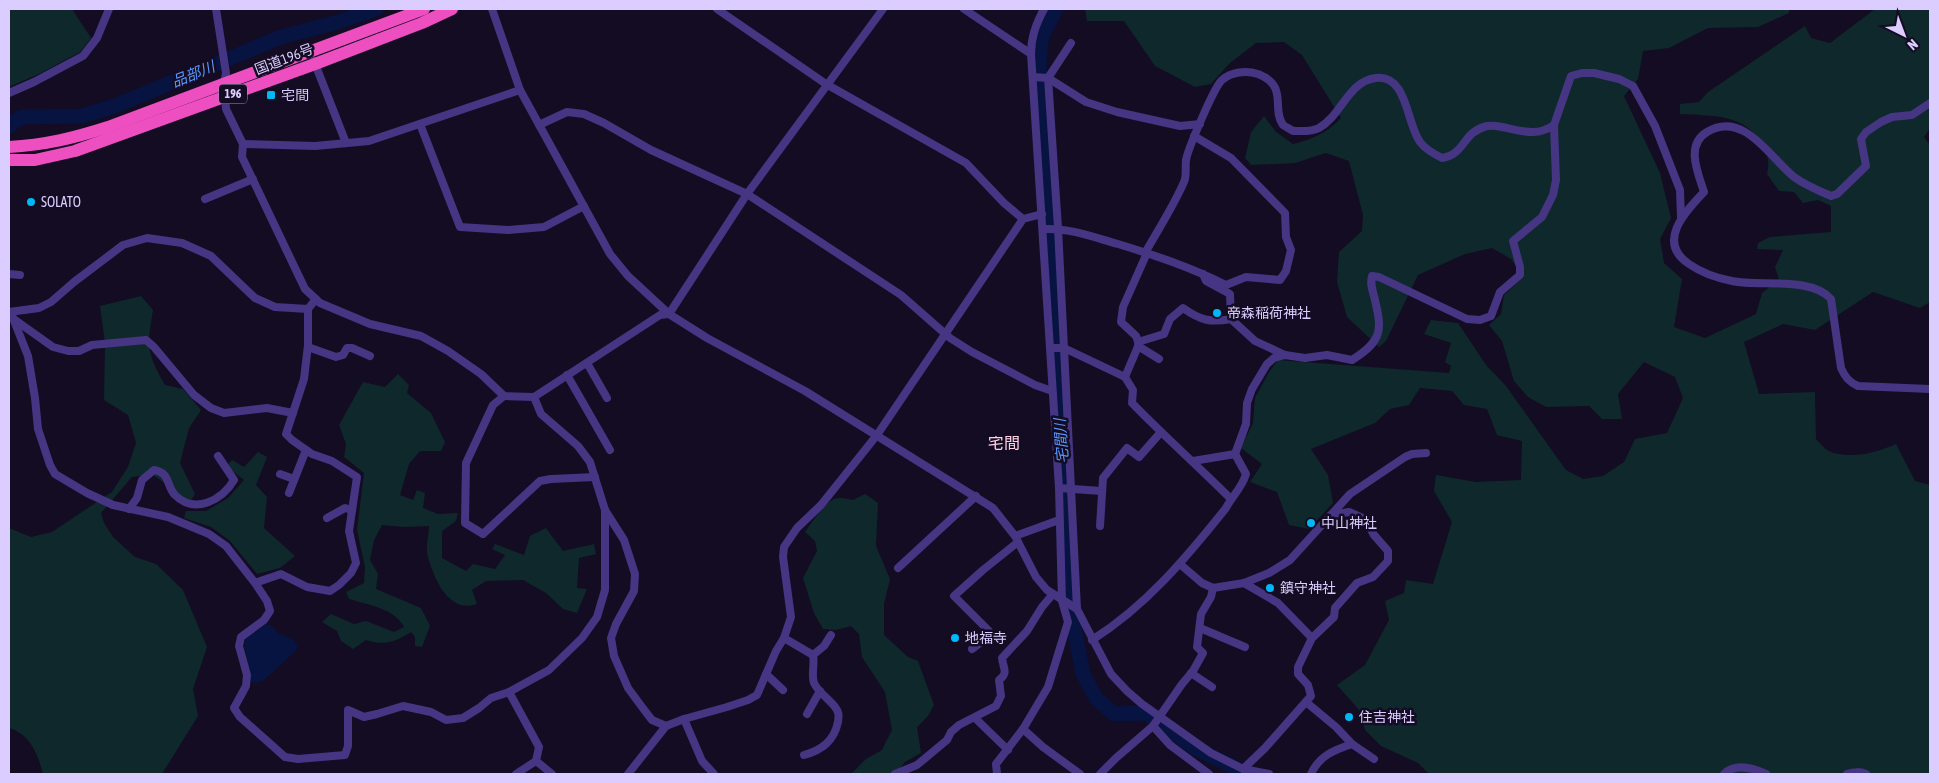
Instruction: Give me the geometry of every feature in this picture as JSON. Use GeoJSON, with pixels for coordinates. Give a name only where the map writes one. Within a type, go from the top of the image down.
{"type":"FeatureCollection","features":[{"type":"Feature","properties":{"kind":"highway","name":"国道196号"},"geometry":{"type":"LineString","coordinates":[[9,160],[35,160],[75,151],[225,98],[424,9]]}},
{"type":"Feature","properties":{"kind":"highway","name":"国道196号"},"geometry":{"type":"LineString","coordinates":[[9,147],[35,146],[71,139],[224,84],[422,23],[452,9]]}},
{"type":"Feature","properties":{"kind":"street"},"geometry":{"type":"LineString","coordinates":[[9,93],[83,56],[97,38],[109,9]]}},
{"type":"Feature","properties":{"kind":"street"},"geometry":{"type":"LineString","coordinates":[[216,9],[226,73],[224,84],[226,109],[243,144],[242,157],[306,289],[320,303],[370,324],[421,336],[448,350],[481,374],[504,396],[534,398],[660,315],[669,314]]}},
{"type":"Feature","properties":{"kind":"street"},"geometry":{"type":"LineString","coordinates":[[492,9],[520,90],[610,254],[628,276],[669,314],[707,338],[805,391],[993,508],[1016,539],[1036,577],[1053,594],[1077,609]]}},
{"type":"Feature","properties":{"kind":"street"},"geometry":{"type":"LineString","coordinates":[[717,9],[826,84],[966,163],[1023,220]]}},
{"type":"Feature","properties":{"kind":"street"},"geometry":{"type":"LineString","coordinates":[[669,314],[747,194],[826,84],[883,9]]}},
{"type":"Feature","properties":{"kind":"street"},"geometry":{"type":"LineString","coordinates":[[964,9],[1031,54]]}},
{"type":"Feature","properties":{"kind":"street"},"geometry":{"type":"LineString","coordinates":[[997,774],[996,764],[1023,729],[1048,686],[1068,622],[1062,601],[1059,520],[1066,488],[1052,391],[1058,348],[1052,229],[1042,214],[1035,77],[1031,54],[1031,40],[1036,24],[1044,9]]}},
{"type":"Feature","properties":{"kind":"street"},"geometry":{"type":"LineString","coordinates":[[1071,43],[1046,77],[1066,488],[1077,609],[1111,674],[1157,721],[1170,745],[1198,771],[1209,774]]}},
{"type":"Feature","properties":{"kind":"street"},"geometry":{"type":"LineString","coordinates":[[313,58],[346,143]]}},
{"type":"Feature","properties":{"kind":"street"},"geometry":{"type":"LineString","coordinates":[[1125,377],[1138,344],[1136,336],[1121,322],[1123,307],[1146,253],[1185,181],[1186,159],[1194,136],[1220,81],[1230,75],[1244,72],[1257,74],[1270,81],[1278,94],[1279,112],[1283,124],[1293,131],[1318,129],[1330,120],[1359,84],[1369,79],[1382,77],[1394,83],[1403,96],[1412,129],[1420,143],[1442,158],[1452,156],[1468,136],[1477,129],[1490,125],[1530,133],[1544,132],[1554,125]]}},
{"type":"Feature","properties":{"kind":"street"},"geometry":{"type":"LineString","coordinates":[[1203,274],[1206,281],[1230,294],[1231,319],[1255,341],[1285,355],[1305,358],[1327,355],[1352,360],[1365,352],[1379,331],[1380,320],[1371,284],[1372,276],[1374,275],[1467,318],[1480,320],[1491,316],[1500,292],[1520,275],[1520,267],[1513,241],[1542,217],[1553,195],[1556,180],[1554,125],[1571,76],[1582,73],[1594,73],[1619,79],[1633,86],[1655,126],[1680,190],[1682,217]]}},
{"type":"Feature","properties":{"kind":"street"},"geometry":{"type":"LineString","coordinates":[[1035,77],[1046,77],[1086,102],[1117,112],[1180,126],[1200,124]]}},
{"type":"Feature","properties":{"kind":"street"},"geometry":{"type":"LineString","coordinates":[[243,144],[315,146],[369,140],[520,90]]}},
{"type":"Feature","properties":{"kind":"street"},"geometry":{"type":"LineString","coordinates":[[1930,103],[1912,115],[1892,117],[1866,132],[1861,139],[1866,166],[1837,194],[1831,196],[1793,176],[1761,142],[1746,133],[1728,126],[1714,127],[1702,135],[1696,147],[1694,159],[1704,192],[1682,217],[1673,239],[1675,251],[1695,268],[1709,275],[1732,282],[1810,287],[1826,293],[1831,299],[1841,368],[1844,375],[1851,382],[1858,386],[1930,389]]}},
{"type":"Feature","properties":{"kind":"street"},"geometry":{"type":"LineString","coordinates":[[539,125],[567,112],[584,114],[604,123],[651,150],[747,194],[901,295],[946,334],[972,352],[1034,385],[1052,391]]}},
{"type":"Feature","properties":{"kind":"street"},"geometry":{"type":"LineString","coordinates":[[420,124],[460,227],[508,230],[544,227],[584,206]]}},
{"type":"Feature","properties":{"kind":"street"},"geometry":{"type":"LineString","coordinates":[[1052,229],[1081,233],[1181,264],[1226,285],[1246,277],[1280,280],[1286,271],[1291,250],[1286,237],[1285,213],[1230,158],[1194,136]]}},
{"type":"Feature","properties":{"kind":"street"},"geometry":{"type":"LineString","coordinates":[[205,199],[253,179]]}},
{"type":"Feature","properties":{"kind":"street"},"geometry":{"type":"LineString","coordinates":[[628,774],[666,726],[748,700],[757,694],[784,638],[791,617],[783,557],[784,547],[797,528],[821,505],[877,435],[1023,220],[1042,214]]}},
{"type":"Feature","properties":{"kind":"street"},"geometry":{"type":"LineString","coordinates":[[11,315],[39,308],[51,302],[122,245],[147,238],[182,243],[211,256],[254,298],[275,307],[308,309]]}},
{"type":"Feature","properties":{"kind":"street"},"geometry":{"type":"LineString","coordinates":[[9,274],[20,275]]}},
{"type":"Feature","properties":{"kind":"street"},"geometry":{"type":"LineString","coordinates":[[255,583],[281,574],[307,587],[330,591],[351,573],[356,563],[349,531],[357,476],[332,461],[312,454],[286,434],[304,379],[308,347],[308,309],[316,299]]}},
{"type":"Feature","properties":{"kind":"street"},"geometry":{"type":"LineString","coordinates":[[1138,344],[1164,334],[1170,319],[1183,308],[1201,320],[1220,321],[1231,319]]}},
{"type":"Feature","properties":{"kind":"street"},"geometry":{"type":"LineString","coordinates":[[11,315],[53,347],[68,351],[79,351],[92,345],[146,340],[194,395],[211,408],[224,413],[267,408],[293,413]]}},
{"type":"Feature","properties":{"kind":"street"},"geometry":{"type":"LineString","coordinates":[[11,315],[28,356],[38,429],[55,474],[113,505],[168,517],[209,534],[226,546],[267,600],[270,611],[264,620],[241,637],[239,646],[247,675],[246,686],[234,708],[240,718],[285,757],[298,759],[345,755],[348,746],[348,710],[364,717],[403,706],[431,712],[446,720],[463,718],[491,698],[509,692],[549,670],[582,638],[597,617],[605,590],[605,510]]}},
{"type":"Feature","properties":{"kind":"street"},"geometry":{"type":"LineString","coordinates":[[1138,344],[1159,359]]}},
{"type":"Feature","properties":{"kind":"street"},"geometry":{"type":"LineString","coordinates":[[308,347],[336,358],[343,355],[347,348],[352,348],[370,356]]}},
{"type":"Feature","properties":{"kind":"street"},"geometry":{"type":"LineString","coordinates":[[1058,348],[1125,377],[1133,390],[1132,403],[1231,498]]}},
{"type":"Feature","properties":{"kind":"street"},"geometry":{"type":"LineString","coordinates":[[1234,454],[1246,424],[1248,403],[1252,389],[1267,364],[1274,358],[1285,355]]}},
{"type":"Feature","properties":{"kind":"street"},"geometry":{"type":"LineString","coordinates":[[587,363],[607,398]]}},
{"type":"Feature","properties":{"kind":"street"},"geometry":{"type":"LineString","coordinates":[[567,375],[610,450]]}},
{"type":"Feature","properties":{"kind":"street"},"geometry":{"type":"LineString","coordinates":[[504,396],[493,405],[466,463],[465,522],[483,534],[540,481],[595,477]]}},
{"type":"Feature","properties":{"kind":"street"},"geometry":{"type":"LineString","coordinates":[[534,398],[541,414],[578,446],[590,462],[605,510],[624,540],[635,574],[634,591],[616,624],[611,638],[614,656],[628,688],[642,707],[652,720],[666,726]]}},
{"type":"Feature","properties":{"kind":"street"},"geometry":{"type":"LineString","coordinates":[[1100,526],[1103,478],[1127,448],[1139,457],[1161,432]]}},
{"type":"Feature","properties":{"kind":"street"},"geometry":{"type":"LineString","coordinates":[[289,492],[306,450]]}},
{"type":"Feature","properties":{"kind":"street"},"geometry":{"type":"LineString","coordinates":[[1181,564],[1202,583],[1213,588],[1244,583],[1269,573],[1290,560],[1350,494],[1367,481],[1405,457],[1412,454],[1426,453]]}},
{"type":"Feature","properties":{"kind":"street"},"geometry":{"type":"LineString","coordinates":[[1193,461],[1234,454]]}},
{"type":"Feature","properties":{"kind":"street"},"geometry":{"type":"LineString","coordinates":[[1092,640],[1116,625],[1134,610],[1181,564],[1226,508],[1231,498],[1243,485],[1246,474],[1234,454]]}},
{"type":"Feature","properties":{"kind":"street"},"geometry":{"type":"LineString","coordinates":[[129,509],[137,498],[142,480],[154,470],[161,471],[170,482],[173,493],[187,502],[205,505],[230,487],[234,480],[218,456]]}},
{"type":"Feature","properties":{"kind":"street"},"geometry":{"type":"LineString","coordinates":[[280,474],[294,479]]}},
{"type":"Feature","properties":{"kind":"street"},"geometry":{"type":"LineString","coordinates":[[1066,488],[1101,491]]}},
{"type":"Feature","properties":{"kind":"street"},"geometry":{"type":"LineString","coordinates":[[898,568],[976,496]]}},
{"type":"Feature","properties":{"kind":"street"},"geometry":{"type":"LineString","coordinates":[[327,518],[345,508],[352,510]]}},
{"type":"Feature","properties":{"kind":"street"},"geometry":{"type":"LineString","coordinates":[[1243,769],[1265,748],[1311,696],[1308,686],[1298,674],[1298,667],[1312,638],[1334,617],[1334,608],[1357,583],[1373,577],[1388,561],[1388,551],[1374,535],[1365,519],[1349,512],[1331,514]]}},
{"type":"Feature","properties":{"kind":"street"},"geometry":{"type":"LineString","coordinates":[[972,649],[980,643],[989,631],[954,596],[1016,539],[1059,520]]}},
{"type":"Feature","properties":{"kind":"street"},"geometry":{"type":"LineString","coordinates":[[1244,583],[1278,603],[1312,638]]}},
{"type":"Feature","properties":{"kind":"street"},"geometry":{"type":"LineString","coordinates":[[1100,774],[1157,721],[1191,673],[1203,653],[1196,646],[1201,614],[1211,597],[1213,588]]}},
{"type":"Feature","properties":{"kind":"street"},"geometry":{"type":"LineString","coordinates":[[895,774],[917,766],[947,740],[951,732],[959,725],[976,718],[996,706],[1001,696],[999,680],[1004,677],[1006,671],[1002,658],[1027,631],[1042,607],[1053,594]]}},
{"type":"Feature","properties":{"kind":"street"},"geometry":{"type":"LineString","coordinates":[[1200,628],[1245,646]]}},
{"type":"Feature","properties":{"kind":"street"},"geometry":{"type":"LineString","coordinates":[[814,655],[824,646],[831,635]]}},
{"type":"Feature","properties":{"kind":"street"},"geometry":{"type":"LineString","coordinates":[[784,638],[814,655]]}},
{"type":"Feature","properties":{"kind":"street"},"geometry":{"type":"LineString","coordinates":[[804,755],[823,748],[831,740],[836,730],[839,714],[814,683],[814,655]]}},
{"type":"Feature","properties":{"kind":"street"},"geometry":{"type":"LineString","coordinates":[[1191,673],[1212,687]]}},
{"type":"Feature","properties":{"kind":"street"},"geometry":{"type":"LineString","coordinates":[[766,674],[783,690]]}},
{"type":"Feature","properties":{"kind":"street"},"geometry":{"type":"LineString","coordinates":[[807,714],[820,691]]}},
{"type":"Feature","properties":{"kind":"street"},"geometry":{"type":"LineString","coordinates":[[509,692],[539,748],[536,761],[516,774]]}},
{"type":"Feature","properties":{"kind":"street"},"geometry":{"type":"LineString","coordinates":[[1306,702],[1336,727],[1352,744],[1374,759]]}},
{"type":"Feature","properties":{"kind":"street"},"geometry":{"type":"LineString","coordinates":[[976,718],[1008,750]]}},
{"type":"Feature","properties":{"kind":"street"},"geometry":{"type":"LineString","coordinates":[[684,719],[702,761],[714,774]]}},
{"type":"Feature","properties":{"kind":"street"},"geometry":{"type":"LineString","coordinates":[[1157,721],[1210,753],[1243,769],[1269,774]]}},
{"type":"Feature","properties":{"kind":"street"},"geometry":{"type":"LineString","coordinates":[[1023,729],[1042,747],[1080,774]]}},
{"type":"Feature","properties":{"kind":"street"},"geometry":{"type":"LineString","coordinates":[[1311,774],[1321,758],[1352,744]]}},
{"type":"Feature","properties":{"kind":"street"},"geometry":{"type":"LineString","coordinates":[[536,761],[552,774]]}},
{"type":"Feature","properties":{"kind":"street"},"geometry":{"type":"LineString","coordinates":[[917,766],[921,774]]}},
{"type":"Feature","properties":{"kind":"street"},"geometry":{"type":"LineString","coordinates":[[1724,774],[1727,771],[1744,767],[1766,774]]}},
{"type":"Feature","properties":{"kind":"street"},"geometry":{"type":"LineString","coordinates":[[1847,774],[1862,772],[1866,774]]}},
{"type":"Feature","properties":{"kind":"green space"},"geometry":{"type":"Polygon","coordinates":[[[9,9],[72,9],[91,38],[80,52],[41,73],[9,87],[9,9]]]}},
{"type":"Feature","properties":{"kind":"green space"},"geometry":{"type":"Polygon","coordinates":[[[1085,9],[1789,9],[1789,13],[1758,27],[1708,28],[1669,48],[1643,51],[1638,79],[1624,96],[1660,173],[1671,218],[1660,239],[1664,263],[1682,279],[1674,327],[1705,338],[1756,314],[1762,293],[1779,279],[1775,267],[1783,250],[1757,249],[1758,243],[1770,237],[1831,232],[1831,206],[1818,200],[1803,203],[1794,192],[1779,191],[1767,174],[1768,162],[1764,149],[1747,127],[1727,118],[1680,114],[1680,104],[1699,102],[1708,92],[1805,26],[1811,38],[1830,43],[1875,9],[1930,9],[1930,128],[1924,137],[1930,145],[1930,302],[1920,308],[1873,292],[1815,330],[1783,324],[1744,342],[1759,394],[1815,392],[1816,439],[1827,450],[1839,454],[1856,455],[1880,450],[1896,444],[1915,481],[1930,485],[1930,774],[1429,774],[1418,763],[1381,746],[1365,730],[1360,711],[1337,685],[1365,665],[1389,620],[1385,601],[1404,593],[1406,580],[1433,584],[1452,522],[1434,491],[1436,475],[1476,482],[1521,480],[1522,441],[1497,435],[1487,409],[1464,405],[1452,391],[1420,388],[1409,405],[1390,409],[1375,423],[1311,449],[1328,475],[1333,503],[1309,529],[1289,525],[1277,492],[1250,482],[1262,464],[1241,448],[1253,423],[1255,398],[1278,360],[1449,373],[1451,366],[1445,362],[1451,343],[1424,334],[1431,320],[1458,323],[1486,365],[1506,386],[1566,470],[1583,479],[1603,476],[1624,462],[1635,439],[1667,433],[1683,398],[1675,377],[1644,362],[1618,394],[1622,419],[1602,419],[1589,406],[1546,407],[1528,397],[1514,381],[1502,341],[1489,325],[1501,314],[1504,295],[1524,277],[1511,259],[1492,248],[1465,254],[1418,275],[1386,341],[1379,347],[1347,317],[1337,282],[1339,252],[1362,231],[1363,215],[1349,161],[1326,153],[1295,163],[1251,165],[1245,158],[1251,132],[1264,116],[1276,132],[1293,144],[1319,135],[1341,118],[1302,55],[1284,42],[1256,43],[1230,63],[1211,84],[1195,87],[1155,66],[1124,21],[1087,21],[1085,9]]]}},
{"type":"Feature","properties":{"kind":"green space"},"geometry":{"type":"Polygon","coordinates":[[[141,296],[153,310],[149,341],[151,356],[159,374],[165,385],[183,389],[201,410],[189,428],[180,463],[195,494],[190,502],[152,474],[132,477],[101,513],[104,523],[113,537],[135,557],[156,564],[183,590],[207,647],[193,689],[198,716],[162,774],[43,774],[36,752],[28,740],[9,728],[9,528],[31,537],[52,532],[112,492],[128,467],[136,443],[128,415],[104,400],[105,343],[100,306],[141,296]]]}},
{"type":"Feature","properties":{"kind":"green space"},"geometry":{"type":"Polygon","coordinates":[[[398,374],[409,385],[407,393],[431,413],[445,442],[441,451],[420,451],[409,464],[400,495],[413,500],[417,490],[425,493],[423,508],[438,514],[458,513],[456,521],[442,531],[442,558],[466,571],[473,564],[495,569],[505,555],[492,549],[495,544],[524,555],[530,536],[546,528],[563,551],[594,544],[596,554],[579,558],[577,588],[587,589],[577,613],[563,609],[546,593],[523,580],[486,581],[472,590],[477,604],[467,606],[458,604],[444,592],[434,575],[427,550],[429,526],[404,527],[382,525],[374,540],[370,560],[378,574],[376,589],[421,608],[430,626],[422,647],[415,646],[415,637],[411,632],[390,642],[379,643],[366,640],[353,649],[341,641],[337,631],[322,622],[331,614],[354,624],[366,621],[394,632],[404,627],[394,615],[372,605],[349,599],[346,592],[364,583],[365,567],[357,530],[364,473],[344,457],[346,444],[339,425],[363,382],[385,387],[398,374]]]}},
{"type":"Feature","properties":{"kind":"green space"},"geometry":{"type":"Polygon","coordinates":[[[258,452],[267,457],[256,485],[267,497],[264,528],[295,556],[280,568],[257,574],[230,541],[211,527],[184,518],[186,511],[206,511],[228,498],[244,480],[226,466],[232,460],[244,467],[258,452]]]}},
{"type":"Feature","properties":{"kind":"green space"},"geometry":{"type":"Polygon","coordinates":[[[865,494],[878,503],[876,546],[890,579],[884,604],[884,635],[908,657],[918,661],[934,705],[928,716],[917,727],[921,753],[905,762],[895,774],[851,774],[866,759],[882,750],[892,730],[885,692],[862,657],[859,634],[851,626],[836,630],[823,629],[814,613],[803,578],[817,551],[815,541],[805,532],[825,506],[834,499],[853,500],[865,494]]]}},
{"type":"Feature","properties":{"kind":"shaded area"},"geometry":{"type":"Polygon","coordinates":[[[266,624],[272,626],[278,633],[294,640],[297,650],[262,682],[252,683],[244,644],[246,638],[266,624]]]}},
{"type":"Feature","properties":{"kind":"waterway","name":"品部川"},"geometry":{"type":"LineString","coordinates":[[9,126],[21,117],[82,116],[115,106],[281,37],[338,22],[376,9]]}},
{"type":"Feature","properties":{"kind":"waterway","name":"宅間川"},"geometry":{"type":"LineString","coordinates":[[1056,9],[1042,36],[1039,61],[1052,221],[1059,410],[1072,617],[1083,674],[1096,698],[1114,714],[1147,713],[1195,748],[1248,774]]}},
{"type":"Feature","properties":{"kind":"place","name":"宅間"},"geometry":{"type":"Point","coordinates":[271,95]}},
{"type":"Feature","properties":{"kind":"place","name":"SOLATO"},"geometry":{"type":"Point","coordinates":[31,202]}},
{"type":"Feature","properties":{"kind":"place","name":"帝森稲荷神社"},"geometry":{"type":"Point","coordinates":[1217,313]}},
{"type":"Feature","properties":{"kind":"place","name":"中山神社"},"geometry":{"type":"Point","coordinates":[1311,523]}},
{"type":"Feature","properties":{"kind":"place","name":"鎮守神社"},"geometry":{"type":"Point","coordinates":[1270,588]}},
{"type":"Feature","properties":{"kind":"place","name":"地福寺"},"geometry":{"type":"Point","coordinates":[955,638]}},
{"type":"Feature","properties":{"kind":"place","name":"住吉神社"},"geometry":{"type":"Point","coordinates":[1349,717]}},
{"type":"Feature","properties":{"kind":"district","name":"宅間"},"geometry":{"type":"Point","coordinates":[1004,443]}}]}
